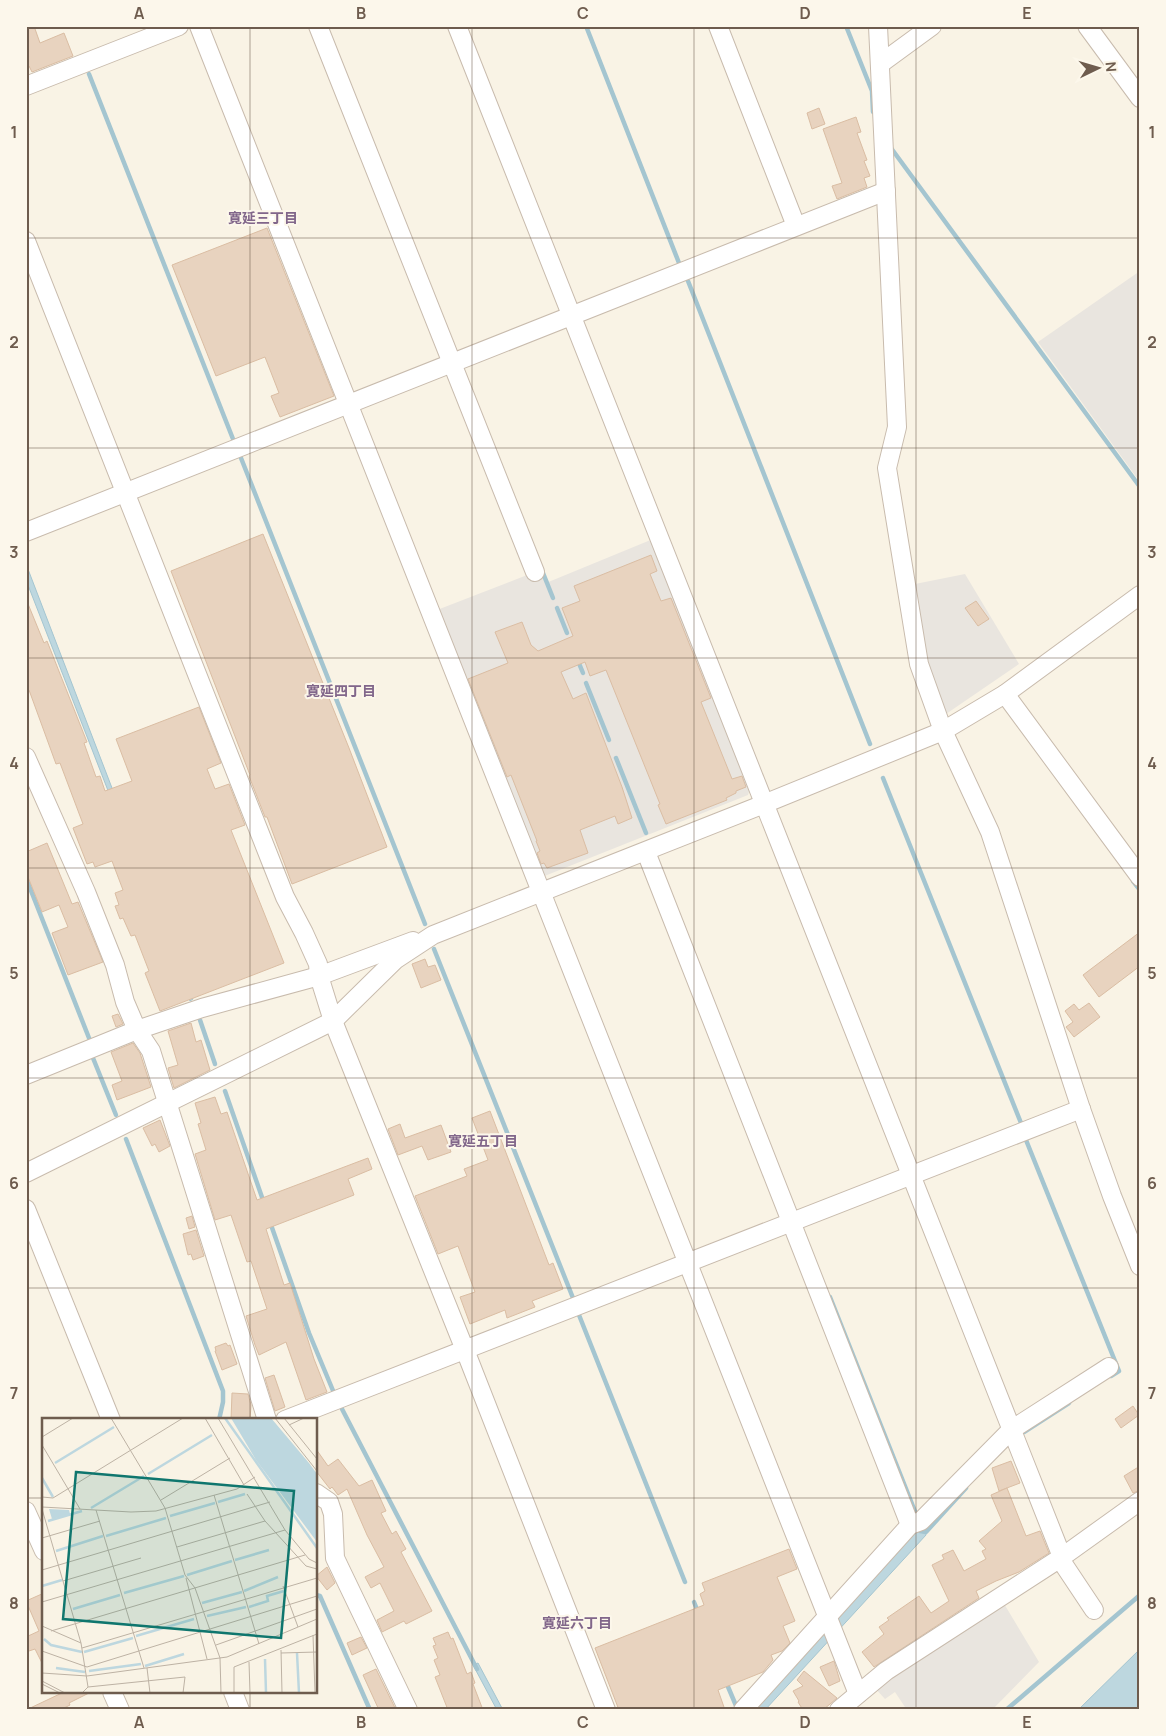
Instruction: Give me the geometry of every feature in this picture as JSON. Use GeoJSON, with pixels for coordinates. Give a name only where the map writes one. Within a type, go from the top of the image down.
{"type":"FeatureCollection","features":[{"type":"Feature","properties":{"kind":"street"},"geometry":{"type":"LineString","coordinates":[[26,86],[178,26]]}},
{"type":"Feature","properties":{"kind":"street"},"geometry":{"type":"LineString","coordinates":[[199,26],[858,1694]]}},
{"type":"Feature","properties":{"kind":"street"},"geometry":{"type":"LineString","coordinates":[[318,26],[535,572]]}},
{"type":"Feature","properties":{"kind":"street"},"geometry":{"type":"LineString","coordinates":[[456,26],[1061,1558],[1094,1610]]}},
{"type":"Feature","properties":{"kind":"street"},"geometry":{"type":"LineString","coordinates":[[718,26],[796,226]]}},
{"type":"Feature","properties":{"kind":"street"},"geometry":{"type":"LineString","coordinates":[[878,26],[898,427],[887,468],[919,664],[943,731],[990,832],[1081,1108],[1112,1196],[1140,1266]]}},
{"type":"Feature","properties":{"kind":"street"},"geometry":{"type":"LineString","coordinates":[[880,64],[932,26]]}},
{"type":"Feature","properties":{"kind":"street"},"geometry":{"type":"LineString","coordinates":[[1087,26],[1140,98]]}},
{"type":"Feature","properties":{"kind":"street"},"geometry":{"type":"LineString","coordinates":[[26,532],[886,191]]}},
{"type":"Feature","properties":{"kind":"street"},"geometry":{"type":"LineString","coordinates":[[26,242],[285,897],[318,964],[319,976],[333,1022],[465,1350],[606,1710]]}},
{"type":"Feature","properties":{"kind":"street"},"geometry":{"type":"LineString","coordinates":[[26,1075],[137,1030],[202,1008],[319,976],[394,947],[433,935],[646,852],[943,731],[1005,694],[1140,595]]}},
{"type":"Feature","properties":{"kind":"street"},"geometry":{"type":"LineString","coordinates":[[1005,694],[1140,877]]}},
{"type":"Feature","properties":{"kind":"street"},"geometry":{"type":"LineString","coordinates":[[26,757],[115,965],[125,1002],[137,1030],[151,1051],[266,1418]]}},
{"type":"Feature","properties":{"kind":"street"},"geometry":{"type":"LineString","coordinates":[[646,852],[910,1525]]}},
{"type":"Feature","properties":{"kind":"street"},"geometry":{"type":"LineString","coordinates":[[26,1173],[333,1022],[395,960],[433,935]]}},
{"type":"Feature","properties":{"kind":"street"},"geometry":{"type":"LineString","coordinates":[[291,1418],[1081,1108]]}},
{"type":"Feature","properties":{"kind":"street"},"geometry":{"type":"LineString","coordinates":[[26,1209],[110,1418]]}},
{"type":"Feature","properties":{"kind":"street"},"geometry":{"type":"LineString","coordinates":[[743,1710],[830,1624],[910,1525],[921,1521],[1011,1430],[1109,1367]]}},
{"type":"Feature","properties":{"kind":"street"},"geometry":{"type":"LineString","coordinates":[[318,1494],[329,1502],[333,1514],[335,1558],[400,1689],[408,1710]]}},
{"type":"Feature","properties":{"kind":"street"},"geometry":{"type":"LineString","coordinates":[[839,1710],[886,1672],[1061,1558],[1140,1501]]}},
{"type":"Feature","properties":{"kind":"street"},"geometry":{"type":"LineString","coordinates":[[31,1519],[42,1546]]}},
{"type":"Feature","properties":{"kind":"street"},"geometry":{"type":"LineString","coordinates":[[113,1694],[120,1710]]}},
{"type":"Feature","properties":{"kind":"street"},"geometry":{"type":"LineString","coordinates":[[234,1694],[240,1710]]}},
{"type":"Feature","properties":{"kind":"shaded area"},"geometry":{"type":"Polygon","coordinates":[[[1140,271],[1140,482],[1038,342],[1140,271]]]}},
{"type":"Feature","properties":{"kind":"shaded area"},"geometry":{"type":"Polygon","coordinates":[[[653,539],[750,788],[748,795],[542,877],[437,610],[540,570],[546,583],[653,539]]]}},
{"type":"Feature","properties":{"kind":"shaded area"},"geometry":{"type":"Polygon","coordinates":[[[965,574],[1019,664],[946,714],[924,662],[915,584],[965,574]]]}},
{"type":"Feature","properties":{"kind":"shaded area"},"geometry":{"type":"Polygon","coordinates":[[[1003,1602],[1039,1662],[992,1710],[907,1710],[895,1692],[885,1699],[874,1687],[1003,1602]]]}},
{"type":"Feature","properties":{"kind":"water"},"geometry":{"type":"Polygon","coordinates":[[[26,564],[193,999],[190,1001],[26,580],[26,564]]]}},
{"type":"Feature","properties":{"kind":"water"},"geometry":{"type":"Polygon","coordinates":[[[917,1528],[926,1530],[926,1535],[765,1710],[751,1710],[917,1528]]]}},
{"type":"Feature","properties":{"kind":"water"},"geometry":{"type":"Polygon","coordinates":[[[1140,1649],[1140,1710],[1078,1710],[1140,1649]]]}},
{"type":"Feature","properties":{"kind":"water"},"geometry":{"type":"Polygon","coordinates":[[[478,1663],[503,1710],[497,1710],[473,1665],[478,1663]]]}},
{"type":"Feature","properties":{"kind":"building"},"geometry":{"type":"Polygon","coordinates":[[[26,26],[34,26],[40,43],[64,33],[73,56],[32,72],[29,66],[26,67],[26,26]]]}},
{"type":"Feature","properties":{"kind":"building"},"geometry":{"type":"Polygon","coordinates":[[[819,108],[825,124],[812,129],[807,113],[819,108]]]}},
{"type":"Feature","properties":{"kind":"building"},"geometry":{"type":"Polygon","coordinates":[[[856,117],[861,132],[857,133],[867,160],[864,161],[870,176],[864,178],[867,187],[837,199],[832,186],[842,183],[823,129],[856,117]]]}},
{"type":"Feature","properties":{"kind":"building"},"geometry":{"type":"Polygon","coordinates":[[[267,228],[334,396],[280,417],[271,396],[279,393],[265,357],[216,376],[172,265],[267,228]]]}},
{"type":"Feature","properties":{"kind":"building"},"geometry":{"type":"Polygon","coordinates":[[[263,534],[387,847],[292,884],[171,571],[263,534]]]}},
{"type":"Feature","properties":{"kind":"building"},"geometry":{"type":"Polygon","coordinates":[[[651,555],[657,571],[650,574],[661,601],[671,598],[711,698],[701,702],[732,779],[742,776],[746,787],[736,791],[736,793],[726,798],[727,800],[666,824],[658,805],[660,804],[606,670],[590,676],[585,662],[561,672],[573,699],[586,693],[632,818],[618,824],[615,816],[580,830],[588,853],[547,868],[544,863],[541,864],[537,853],[540,851],[537,841],[511,775],[507,777],[468,679],[508,663],[495,632],[522,622],[531,645],[538,651],[573,636],[562,608],[580,601],[574,586],[651,555]]]}},
{"type":"Feature","properties":{"kind":"building"},"geometry":{"type":"Polygon","coordinates":[[[26,599],[44,643],[47,641],[87,742],[84,743],[96,777],[100,776],[105,791],[132,781],[116,739],[199,707],[221,763],[207,769],[215,789],[229,784],[245,825],[231,830],[284,963],[160,1011],[145,973],[149,971],[135,935],[131,936],[123,918],[120,919],[115,906],[119,905],[115,893],[123,890],[112,861],[95,867],[93,862],[87,864],[73,828],[83,824],[60,763],[56,764],[29,690],[26,691],[26,599]]]}},
{"type":"Feature","properties":{"kind":"building"},"geometry":{"type":"Polygon","coordinates":[[[976,601],[989,619],[978,626],[965,608],[976,601]]]}},
{"type":"Feature","properties":{"kind":"building"},"geometry":{"type":"Polygon","coordinates":[[[47,843],[72,904],[78,902],[103,962],[68,975],[52,933],[68,927],[59,905],[42,912],[26,872],[26,852],[47,843]]]}},
{"type":"Feature","properties":{"kind":"building"},"geometry":{"type":"Polygon","coordinates":[[[1140,932],[1140,966],[1099,997],[1083,975],[1140,932]]]}},
{"type":"Feature","properties":{"kind":"building"},"geometry":{"type":"Polygon","coordinates":[[[425,959],[428,967],[435,965],[441,980],[421,988],[412,964],[425,959]]]}},
{"type":"Feature","properties":{"kind":"building"},"geometry":{"type":"Polygon","coordinates":[[[1089,1003],[1100,1017],[1074,1037],[1066,1027],[1073,1022],[1065,1011],[1074,1004],[1079,1010],[1089,1003]]]}},
{"type":"Feature","properties":{"kind":"building"},"geometry":{"type":"Polygon","coordinates":[[[118,1014],[123,1024],[116,1027],[112,1016],[118,1014]]]}},
{"type":"Feature","properties":{"kind":"building"},"geometry":{"type":"Polygon","coordinates":[[[191,1023],[196,1042],[201,1040],[210,1070],[174,1088],[168,1068],[178,1065],[168,1031],[191,1023]]]}},
{"type":"Feature","properties":{"kind":"building"},"geometry":{"type":"Polygon","coordinates":[[[133,1043],[140,1053],[151,1087],[117,1100],[112,1085],[122,1081],[111,1052],[133,1043]]]}},
{"type":"Feature","properties":{"kind":"building"},"geometry":{"type":"Polygon","coordinates":[[[215,1097],[221,1114],[227,1112],[257,1200],[368,1158],[372,1169],[348,1179],[354,1195],[266,1229],[284,1285],[290,1283],[314,1359],[327,1392],[306,1400],[286,1342],[259,1355],[246,1316],[267,1309],[251,1261],[247,1262],[231,1215],[215,1220],[195,1154],[206,1150],[198,1124],[201,1123],[195,1103],[215,1097]]]}},
{"type":"Feature","properties":{"kind":"building"},"geometry":{"type":"Polygon","coordinates":[[[490,1111],[549,1265],[553,1263],[563,1289],[532,1301],[535,1307],[507,1318],[505,1310],[470,1324],[460,1297],[475,1292],[458,1246],[438,1254],[415,1196],[467,1176],[464,1169],[488,1160],[472,1118],[490,1111]]]}},
{"type":"Feature","properties":{"kind":"building"},"geometry":{"type":"Polygon","coordinates":[[[160,1120],[170,1146],[159,1152],[155,1144],[152,1146],[143,1128],[160,1120]]]}},
{"type":"Feature","properties":{"kind":"building"},"geometry":{"type":"Polygon","coordinates":[[[400,1124],[405,1138],[441,1125],[451,1152],[428,1160],[422,1146],[398,1155],[388,1129],[400,1124]]]}},
{"type":"Feature","properties":{"kind":"building"},"geometry":{"type":"Polygon","coordinates":[[[192,1216],[195,1227],[189,1229],[186,1218],[192,1216]]]}},
{"type":"Feature","properties":{"kind":"building"},"geometry":{"type":"Polygon","coordinates":[[[196,1230],[204,1256],[193,1260],[191,1254],[188,1255],[183,1234],[196,1230]]]}},
{"type":"Feature","properties":{"kind":"building"},"geometry":{"type":"Polygon","coordinates":[[[226,1343],[228,1346],[230,1345],[237,1364],[222,1370],[215,1347],[226,1343]]]}},
{"type":"Feature","properties":{"kind":"building"},"geometry":{"type":"Polygon","coordinates":[[[274,1375],[285,1407],[275,1411],[265,1378],[274,1375]]]}},
{"type":"Feature","properties":{"kind":"building"},"geometry":{"type":"Polygon","coordinates":[[[232,1393],[248,1394],[251,1405],[250,1418],[231,1418],[232,1393]]]}},
{"type":"Feature","properties":{"kind":"building"},"geometry":{"type":"Polygon","coordinates":[[[1133,1406],[1139,1415],[1121,1428],[1115,1419],[1133,1406]]]}},
{"type":"Feature","properties":{"kind":"building"},"geometry":{"type":"Polygon","coordinates":[[[318,1452],[328,1466],[338,1459],[359,1486],[372,1480],[386,1511],[381,1513],[392,1534],[396,1531],[406,1549],[401,1552],[432,1611],[406,1624],[404,1621],[382,1632],[377,1620],[394,1611],[380,1583],[371,1588],[365,1577],[384,1567],[367,1535],[347,1489],[338,1495],[332,1487],[330,1489],[318,1474],[318,1452]]]}},
{"type":"Feature","properties":{"kind":"building"},"geometry":{"type":"Polygon","coordinates":[[[1011,1461],[1020,1483],[999,1491],[992,1468],[1011,1461]]]}},
{"type":"Feature","properties":{"kind":"building"},"geometry":{"type":"Polygon","coordinates":[[[1140,1466],[1140,1490],[1133,1493],[1124,1476],[1140,1466]]]}},
{"type":"Feature","properties":{"kind":"building"},"geometry":{"type":"Polygon","coordinates":[[[1007,1488],[1026,1536],[1040,1531],[1049,1553],[1019,1572],[976,1591],[979,1598],[874,1667],[862,1652],[884,1634],[879,1627],[889,1620],[887,1618],[919,1596],[931,1613],[949,1601],[932,1565],[944,1559],[942,1555],[953,1550],[964,1571],[986,1559],[982,1551],[986,1549],[979,1541],[1002,1521],[991,1495],[1007,1488]]]}},
{"type":"Feature","properties":{"kind":"building"},"geometry":{"type":"Polygon","coordinates":[[[789,1549],[797,1569],[777,1577],[795,1621],[783,1626],[790,1643],[782,1651],[771,1655],[773,1660],[763,1672],[718,1690],[725,1710],[619,1710],[595,1648],[704,1605],[700,1594],[705,1591],[702,1583],[789,1549]]]}},
{"type":"Feature","properties":{"kind":"building"},"geometry":{"type":"Polygon","coordinates":[[[327,1567],[335,1583],[327,1590],[318,1579],[318,1574],[327,1567]]]}},
{"type":"Feature","properties":{"kind":"building"},"geometry":{"type":"Polygon","coordinates":[[[42,1594],[42,1663],[35,1649],[26,1652],[26,1637],[39,1631],[26,1601],[42,1594]]]}},
{"type":"Feature","properties":{"kind":"building"},"geometry":{"type":"Polygon","coordinates":[[[448,1632],[451,1639],[453,1638],[467,1674],[471,1672],[475,1683],[473,1684],[483,1710],[448,1710],[435,1677],[440,1675],[434,1660],[438,1658],[433,1646],[436,1645],[433,1638],[448,1632]]]}},
{"type":"Feature","properties":{"kind":"building"},"geometry":{"type":"Polygon","coordinates":[[[361,1637],[367,1648],[352,1655],[347,1643],[361,1637]]]}},
{"type":"Feature","properties":{"kind":"building"},"geometry":{"type":"Polygon","coordinates":[[[834,1661],[840,1681],[829,1686],[820,1667],[834,1661]]]}},
{"type":"Feature","properties":{"kind":"building"},"geometry":{"type":"Polygon","coordinates":[[[376,1669],[396,1710],[379,1710],[363,1675],[376,1669]]]}},
{"type":"Feature","properties":{"kind":"building"},"geometry":{"type":"Polygon","coordinates":[[[804,1671],[837,1698],[823,1710],[803,1710],[798,1702],[793,1691],[803,1686],[797,1680],[804,1671]]]}},
{"type":"Feature","properties":{"kind":"building"},"geometry":{"type":"Polygon","coordinates":[[[60,1694],[87,1694],[60,1710],[26,1710],[60,1694]]]}},
{"type":"Feature","properties":{"kind":"waterway"},"geometry":{"type":"LineString","coordinates":[[586,26],[679,263]]}},
{"type":"Feature","properties":{"kind":"waterway"},"geometry":{"type":"LineString","coordinates":[[846,26],[872,91],[873,112]]}},
{"type":"Feature","properties":{"kind":"waterway"},"geometry":{"type":"LineString","coordinates":[[89,74],[233,439]]}},
{"type":"Feature","properties":{"kind":"waterway"},"geometry":{"type":"LineString","coordinates":[[891,148],[1140,487]]}},
{"type":"Feature","properties":{"kind":"waterway"},"geometry":{"type":"LineString","coordinates":[[688,281],[870,744]]}},
{"type":"Feature","properties":{"kind":"waterway"},"geometry":{"type":"LineString","coordinates":[[241,458],[425,924]]}},
{"type":"Feature","properties":{"kind":"waterway"},"geometry":{"type":"LineString","coordinates":[[541,568],[553,598]]}},
{"type":"Feature","properties":{"kind":"waterway"},"geometry":{"type":"LineString","coordinates":[[557,608],[567,633]]}},
{"type":"Feature","properties":{"kind":"waterway"},"geometry":{"type":"LineString","coordinates":[[578,661],[583,673]]}},
{"type":"Feature","properties":{"kind":"waterway"},"geometry":{"type":"LineString","coordinates":[[586,683],[609,740]]}},
{"type":"Feature","properties":{"kind":"waterway"},"geometry":{"type":"LineString","coordinates":[[616,758],[646,833]]}},
{"type":"Feature","properties":{"kind":"waterway"},"geometry":{"type":"LineString","coordinates":[[883,778],[1021,1123]]}},
{"type":"Feature","properties":{"kind":"waterway"},"geometry":{"type":"LineString","coordinates":[[26,878],[89,1038]]}},
{"type":"Feature","properties":{"kind":"waterway"},"geometry":{"type":"LineString","coordinates":[[1133,881],[1140,890]]}},
{"type":"Feature","properties":{"kind":"waterway"},"geometry":{"type":"LineString","coordinates":[[434,949],[573,1298]]}},
{"type":"Feature","properties":{"kind":"waterway"},"geometry":{"type":"LineString","coordinates":[[200,1020],[215,1064]]}},
{"type":"Feature","properties":{"kind":"waterway"},"geometry":{"type":"LineString","coordinates":[[93,1058],[116,1115]]}},
{"type":"Feature","properties":{"kind":"waterway"},"geometry":{"type":"LineString","coordinates":[[225,1091],[264,1203]]}},
{"type":"Feature","properties":{"kind":"waterway"},"geometry":{"type":"LineString","coordinates":[[126,1139],[223,1391],[219,1418]]}},
{"type":"Feature","properties":{"kind":"waterway"},"geometry":{"type":"LineString","coordinates":[[1026,1140],[1119,1371],[1111,1376]]}},
{"type":"Feature","properties":{"kind":"waterway"},"geometry":{"type":"LineString","coordinates":[[270,1222],[309,1333],[334,1393]]}},
{"type":"Feature","properties":{"kind":"waterway"},"geometry":{"type":"LineString","coordinates":[[830,1297],[916,1514]]}},
{"type":"Feature","properties":{"kind":"waterway"},"geometry":{"type":"LineString","coordinates":[[579,1315],[685,1582]]}},
{"type":"Feature","properties":{"kind":"waterway"},"geometry":{"type":"LineString","coordinates":[[1024,1432],[1069,1403]]}},
{"type":"Feature","properties":{"kind":"waterway"},"geometry":{"type":"LineString","coordinates":[[342,1409],[477,1669]]}},
{"type":"Feature","properties":{"kind":"waterway"},"geometry":{"type":"LineString","coordinates":[[920,1531],[926,1532],[966,1488]]}},
{"type":"Feature","properties":{"kind":"waterway"},"geometry":{"type":"LineString","coordinates":[[1006,1710],[1140,1595]]}},
{"type":"Feature","properties":{"kind":"waterway"},"geometry":{"type":"LineString","coordinates":[[318,1596],[320,1596],[370,1710]]}},
{"type":"Feature","properties":{"kind":"waterway"},"geometry":{"type":"LineString","coordinates":[[694,1602],[698,1612]]}},
{"type":"Feature","properties":{"kind":"waterway"},"geometry":{"type":"LineString","coordinates":[[726,1682],[737,1708]]}},
{"type":"Feature","properties":{"kind":"district","name":"寛延三丁目"},"geometry":{"type":"Point","coordinates":[263,217]}},
{"type":"Feature","properties":{"kind":"district","name":"寛延四丁目"},"geometry":{"type":"Point","coordinates":[341,690]}},
{"type":"Feature","properties":{"kind":"district","name":"寛延五丁目"},"geometry":{"type":"Point","coordinates":[483,1140]}},
{"type":"Feature","properties":{"kind":"district","name":"寛延六丁目"},"geometry":{"type":"Point","coordinates":[577,1622]}}]}
